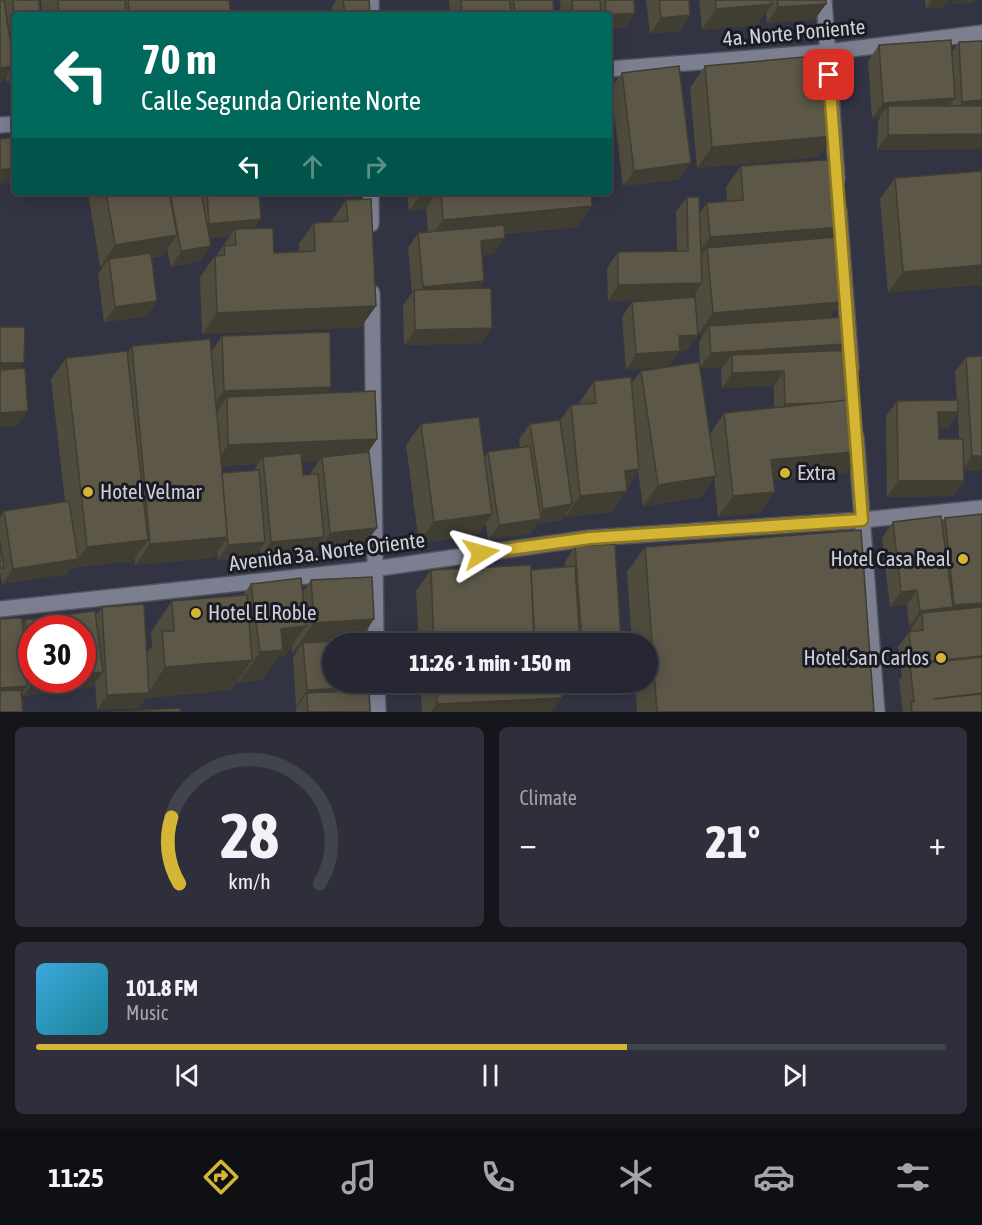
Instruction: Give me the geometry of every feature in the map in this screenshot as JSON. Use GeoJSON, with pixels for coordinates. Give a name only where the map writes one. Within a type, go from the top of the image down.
{"type":"FeatureCollection","features":[{"type":"Feature","properties":{"kind":"street"},"geometry":{"type":"LineString","coordinates":[[824,0],[852,380]]}},
{"type":"Feature","properties":{"kind":"street","name":"4a. Norte Poniente"},"geometry":{"type":"LineString","coordinates":[[612,69],[827,52],[982,33]]}},
{"type":"Feature","properties":{"kind":"street"},"geometry":{"type":"LineString","coordinates":[[371,195],[371,239]]}},
{"type":"Feature","properties":{"kind":"street"},"geometry":{"type":"LineString","coordinates":[[372,274],[373,569],[376,633]]}},
{"type":"Feature","properties":{"kind":"street"},"geometry":{"type":"LineString","coordinates":[[855,426],[877,712]]}},
{"type":"Feature","properties":{"kind":"street","name":"Avenida 3a. Norte Oriente"},"geometry":{"type":"LineString","coordinates":[[0,609],[373,569],[590,538],[862,520],[982,508]]}},
{"type":"Feature","properties":{"kind":"street"},"geometry":{"type":"LineString","coordinates":[[377,693],[378,712]]}},
{"type":"Feature","properties":{"kind":"building"},"geometry":{"type":"Polygon","coordinates":[[[0,0],[4,0],[12,66],[0,68],[0,0]]]}},
{"type":"Feature","properties":{"kind":"building"},"geometry":{"type":"Polygon","coordinates":[[[13,0],[39,0],[40,12],[14,12],[13,0]]]}},
{"type":"Feature","properties":{"kind":"building"},"geometry":{"type":"Polygon","coordinates":[[[58,0],[125,0],[126,12],[59,12],[58,0]]]}},
{"type":"Feature","properties":{"kind":"building"},"geometry":{"type":"Polygon","coordinates":[[[128,0],[229,0],[231,12],[130,12],[128,0]]]}},
{"type":"Feature","properties":{"kind":"building"},"geometry":{"type":"Polygon","coordinates":[[[343,0],[369,0],[370,12],[345,12],[343,0]]]}},
{"type":"Feature","properties":{"kind":"building"},"geometry":{"type":"Polygon","coordinates":[[[461,0],[510,0],[511,12],[462,12],[461,0]]]}},
{"type":"Feature","properties":{"kind":"building"},"geometry":{"type":"Polygon","coordinates":[[[513,0],[553,0],[554,12],[515,12],[513,0]]]}},
{"type":"Feature","properties":{"kind":"building"},"geometry":{"type":"Polygon","coordinates":[[[572,0],[600,0],[601,12],[573,12],[572,0]]]}},
{"type":"Feature","properties":{"kind":"building"},"geometry":{"type":"Polygon","coordinates":[[[605,0],[634,0],[635,13],[612,15],[612,12],[606,12],[605,0]]]}},
{"type":"Feature","properties":{"kind":"building"},"geometry":{"type":"Polygon","coordinates":[[[659,0],[689,0],[690,15],[661,18],[659,0]]]}},
{"type":"Feature","properties":{"kind":"building"},"geometry":{"type":"Polygon","coordinates":[[[715,0],[771,0],[772,4],[716,9],[715,0]]]}},
{"type":"Feature","properties":{"kind":"building"},"geometry":{"type":"Polygon","coordinates":[[[777,0],[826,0],[826,4],[778,7],[777,0]]]}},
{"type":"Feature","properties":{"kind":"building"},"geometry":{"type":"Polygon","coordinates":[[[951,40],[955,98],[883,103],[879,45],[951,40]]]}},
{"type":"Feature","properties":{"kind":"building"},"geometry":{"type":"Polygon","coordinates":[[[982,41],[982,100],[962,102],[959,42],[982,41]]]}},
{"type":"Feature","properties":{"kind":"building"},"geometry":{"type":"Polygon","coordinates":[[[827,55],[834,136],[712,147],[705,66],[827,55]]]}},
{"type":"Feature","properties":{"kind":"building"},"geometry":{"type":"Polygon","coordinates":[[[679,66],[691,163],[634,171],[622,73],[679,66]]]}},
{"type":"Feature","properties":{"kind":"building"},"geometry":{"type":"Polygon","coordinates":[[[888,106],[982,106],[982,134],[888,135],[888,106]]]}},
{"type":"Feature","properties":{"kind":"building"},"geometry":{"type":"Polygon","coordinates":[[[12,137],[12,168],[0,170],[0,139],[12,137]]]}},
{"type":"Feature","properties":{"kind":"building"},"geometry":{"type":"Polygon","coordinates":[[[838,159],[843,227],[710,237],[707,203],[743,200],[741,166],[838,159]]]}},
{"type":"Feature","properties":{"kind":"building"},"geometry":{"type":"Polygon","coordinates":[[[982,171],[982,265],[903,272],[895,178],[982,171]]]}},
{"type":"Feature","properties":{"kind":"building"},"geometry":{"type":"Polygon","coordinates":[[[107,195],[170,195],[177,235],[115,245],[107,195]]]}},
{"type":"Feature","properties":{"kind":"building"},"geometry":{"type":"Polygon","coordinates":[[[171,195],[202,195],[211,246],[181,251],[171,195]]]}},
{"type":"Feature","properties":{"kind":"building"},"geometry":{"type":"Polygon","coordinates":[[[207,195],[259,195],[261,219],[209,224],[207,195]]]}},
{"type":"Feature","properties":{"kind":"building"},"geometry":{"type":"Polygon","coordinates":[[[441,195],[591,195],[592,206],[443,220],[441,195]]]}},
{"type":"Feature","properties":{"kind":"building"},"geometry":{"type":"Polygon","coordinates":[[[687,197],[699,197],[702,283],[618,285],[618,252],[688,251],[687,197]]]}},
{"type":"Feature","properties":{"kind":"building"},"geometry":{"type":"Polygon","coordinates":[[[371,199],[376,306],[217,313],[215,256],[225,255],[224,246],[236,245],[235,229],[273,228],[274,253],[315,251],[314,223],[348,221],[346,200],[371,199]]]}},
{"type":"Feature","properties":{"kind":"building"},"geometry":{"type":"Polygon","coordinates":[[[504,225],[505,238],[481,241],[484,281],[423,287],[418,233],[504,225]]]}},
{"type":"Feature","properties":{"kind":"building"},"geometry":{"type":"Polygon","coordinates":[[[835,237],[841,302],[713,313],[707,248],[835,237]]]}},
{"type":"Feature","properties":{"kind":"building"},"geometry":{"type":"Polygon","coordinates":[[[151,253],[157,301],[115,307],[109,259],[151,253]]]}},
{"type":"Feature","properties":{"kind":"building"},"geometry":{"type":"Polygon","coordinates":[[[491,288],[492,328],[415,330],[414,290],[491,288]]]}},
{"type":"Feature","properties":{"kind":"building"},"geometry":{"type":"Polygon","coordinates":[[[695,297],[698,335],[679,336],[680,351],[636,354],[632,302],[695,297]]]}},
{"type":"Feature","properties":{"kind":"building"},"geometry":{"type":"Polygon","coordinates":[[[843,317],[845,344],[711,353],[709,326],[843,317]]]}},
{"type":"Feature","properties":{"kind":"building"},"geometry":{"type":"Polygon","coordinates":[[[0,327],[25,327],[24,363],[0,363],[0,327]]]}},
{"type":"Feature","properties":{"kind":"building"},"geometry":{"type":"Polygon","coordinates":[[[330,332],[331,387],[224,391],[222,336],[330,332]]]}},
{"type":"Feature","properties":{"kind":"building"},"geometry":{"type":"Polygon","coordinates":[[[210,339],[228,537],[150,544],[132,346],[210,339]]]}},
{"type":"Feature","properties":{"kind":"building"},"geometry":{"type":"Polygon","coordinates":[[[853,350],[854,400],[785,404],[784,371],[732,373],[732,355],[853,350]]]}},
{"type":"Feature","properties":{"kind":"building"},"geometry":{"type":"Polygon","coordinates":[[[127,351],[148,540],[87,547],[66,358],[127,351]]]}},
{"type":"Feature","properties":{"kind":"building"},"geometry":{"type":"Polygon","coordinates":[[[982,356],[982,456],[972,456],[966,357],[982,356]]]}},
{"type":"Feature","properties":{"kind":"building"},"geometry":{"type":"Polygon","coordinates":[[[699,362],[716,476],[658,485],[641,371],[699,362]]]}},
{"type":"Feature","properties":{"kind":"building"},"geometry":{"type":"Polygon","coordinates":[[[25,368],[28,411],[0,413],[0,370],[25,368]]]}},
{"type":"Feature","properties":{"kind":"building"},"geometry":{"type":"Polygon","coordinates":[[[631,377],[639,469],[625,471],[627,491],[580,496],[571,405],[596,403],[594,381],[631,377]]]}},
{"type":"Feature","properties":{"kind":"building"},"geometry":{"type":"Polygon","coordinates":[[[375,391],[377,439],[228,445],[227,397],[375,391]]]}},
{"type":"Feature","properties":{"kind":"building"},"geometry":{"type":"Polygon","coordinates":[[[857,399],[862,451],[771,460],[775,492],[733,496],[724,413],[857,399]]]}},
{"type":"Feature","properties":{"kind":"building"},"geometry":{"type":"Polygon","coordinates":[[[958,400],[958,412],[938,412],[939,439],[963,439],[964,481],[898,481],[897,401],[958,400]]]}},
{"type":"Feature","properties":{"kind":"building"},"geometry":{"type":"Polygon","coordinates":[[[479,417],[492,514],[434,522],[421,424],[479,417]]]}},
{"type":"Feature","properties":{"kind":"building"},"geometry":{"type":"Polygon","coordinates":[[[560,420],[572,504],[543,509],[530,424],[560,420]]]}},
{"type":"Feature","properties":{"kind":"building"},"geometry":{"type":"Polygon","coordinates":[[[530,446],[541,519],[499,525],[488,452],[530,446]]]}},
{"type":"Feature","properties":{"kind":"building"},"geometry":{"type":"Polygon","coordinates":[[[369,452],[377,528],[330,533],[322,457],[369,452]]]}},
{"type":"Feature","properties":{"kind":"building"},"geometry":{"type":"Polygon","coordinates":[[[301,453],[303,475],[318,474],[324,537],[271,542],[263,457],[301,453]]]}},
{"type":"Feature","properties":{"kind":"building"},"geometry":{"type":"Polygon","coordinates":[[[259,470],[265,542],[228,545],[222,473],[259,470]]]}},
{"type":"Feature","properties":{"kind":"building"},"geometry":{"type":"Polygon","coordinates":[[[69,501],[78,559],[13,569],[4,511],[69,501]]]}},
{"type":"Feature","properties":{"kind":"building"},"geometry":{"type":"Polygon","coordinates":[[[982,514],[982,603],[954,605],[945,518],[982,514]]]}},
{"type":"Feature","properties":{"kind":"building"},"geometry":{"type":"Polygon","coordinates":[[[941,516],[953,607],[920,611],[917,590],[901,592],[893,522],[941,516]]]}},
{"type":"Feature","properties":{"kind":"building"},"geometry":{"type":"Polygon","coordinates":[[[861,530],[874,712],[657,712],[658,633],[651,633],[645,547],[861,530]]]}},
{"type":"Feature","properties":{"kind":"building"},"geometry":{"type":"Polygon","coordinates":[[[0,541],[4,568],[0,568],[0,541]]]}},
{"type":"Feature","properties":{"kind":"building"},"geometry":{"type":"Polygon","coordinates":[[[615,544],[621,633],[581,633],[575,546],[615,544]]]}},
{"type":"Feature","properties":{"kind":"building"},"geometry":{"type":"Polygon","coordinates":[[[531,565],[534,633],[434,633],[431,570],[531,565]]]}},
{"type":"Feature","properties":{"kind":"building"},"geometry":{"type":"Polygon","coordinates":[[[575,566],[579,633],[534,633],[531,570],[575,566]]]}},
{"type":"Feature","properties":{"kind":"building"},"geometry":{"type":"Polygon","coordinates":[[[372,577],[374,619],[314,623],[311,580],[372,577]]]}},
{"type":"Feature","properties":{"kind":"building"},"geometry":{"type":"Polygon","coordinates":[[[301,578],[306,626],[281,629],[283,650],[260,652],[251,584],[301,578]]]}},
{"type":"Feature","properties":{"kind":"building"},"geometry":{"type":"Polygon","coordinates":[[[247,595],[252,660],[165,667],[162,631],[174,631],[172,601],[247,595]]]}},
{"type":"Feature","properties":{"kind":"building"},"geometry":{"type":"Polygon","coordinates":[[[144,604],[149,693],[107,695],[102,607],[144,604]]]}},
{"type":"Feature","properties":{"kind":"building","name":"Hotel San Carlos"},"geometry":{"type":"Polygon","coordinates":[[[982,607],[982,656],[912,663],[909,632],[923,630],[922,613],[982,607]]]}},
{"type":"Feature","properties":{"kind":"building"},"geometry":{"type":"Polygon","coordinates":[[[95,611],[96,615],[64,615],[95,611]]]}},
{"type":"Feature","properties":{"kind":"building"},"geometry":{"type":"Polygon","coordinates":[[[18,618],[18,687],[0,688],[0,619],[18,618]]]}},
{"type":"Feature","properties":{"kind":"building"},"geometry":{"type":"Polygon","coordinates":[[[96,619],[103,672],[96,673],[96,619]]]}},
{"type":"Feature","properties":{"kind":"building"},"geometry":{"type":"Polygon","coordinates":[[[322,642],[322,689],[307,690],[303,643],[322,642]]]}},
{"type":"Feature","properties":{"kind":"building"},"geometry":{"type":"Polygon","coordinates":[[[982,657],[982,693],[933,699],[982,694],[982,712],[912,712],[911,702],[914,702],[910,665],[982,657]]]}},
{"type":"Feature","properties":{"kind":"building"},"geometry":{"type":"Polygon","coordinates":[[[18,690],[18,693],[21,693],[23,712],[0,712],[0,691],[18,690]]]}},
{"type":"Feature","properties":{"kind":"building"},"geometry":{"type":"Polygon","coordinates":[[[307,693],[369,693],[370,712],[308,712],[307,693]]]}},
{"type":"Feature","properties":{"kind":"building"},"geometry":{"type":"Polygon","coordinates":[[[436,693],[562,693],[562,698],[437,704],[436,693]]]}},
{"type":"Feature","properties":{"kind":"building"},"geometry":{"type":"Polygon","coordinates":[[[180,708],[181,712],[111,712],[180,708]]]}},
{"type":"Feature","properties":{"kind":"place","name":"Extra"},"geometry":{"type":"Point","coordinates":[785,473]}},
{"type":"Feature","properties":{"kind":"place","name":"Hotel Velmar"},"geometry":{"type":"Point","coordinates":[88,492]}},
{"type":"Feature","properties":{"kind":"place","name":"Hotel Casa Real"},"geometry":{"type":"Point","coordinates":[963,559]}},
{"type":"Feature","properties":{"kind":"place","name":"Hotel El Roble"},"geometry":{"type":"Point","coordinates":[196,613]}},
{"type":"Feature","properties":{"kind":"place","name":"Hotel San Carlos"},"geometry":{"type":"Point","coordinates":[941,658]}},
{"type":"Feature","properties":{"kind":"route"},"geometry":{"type":"LineString","coordinates":[[481,553],[590,538],[862,520],[829,75]]}}]}
